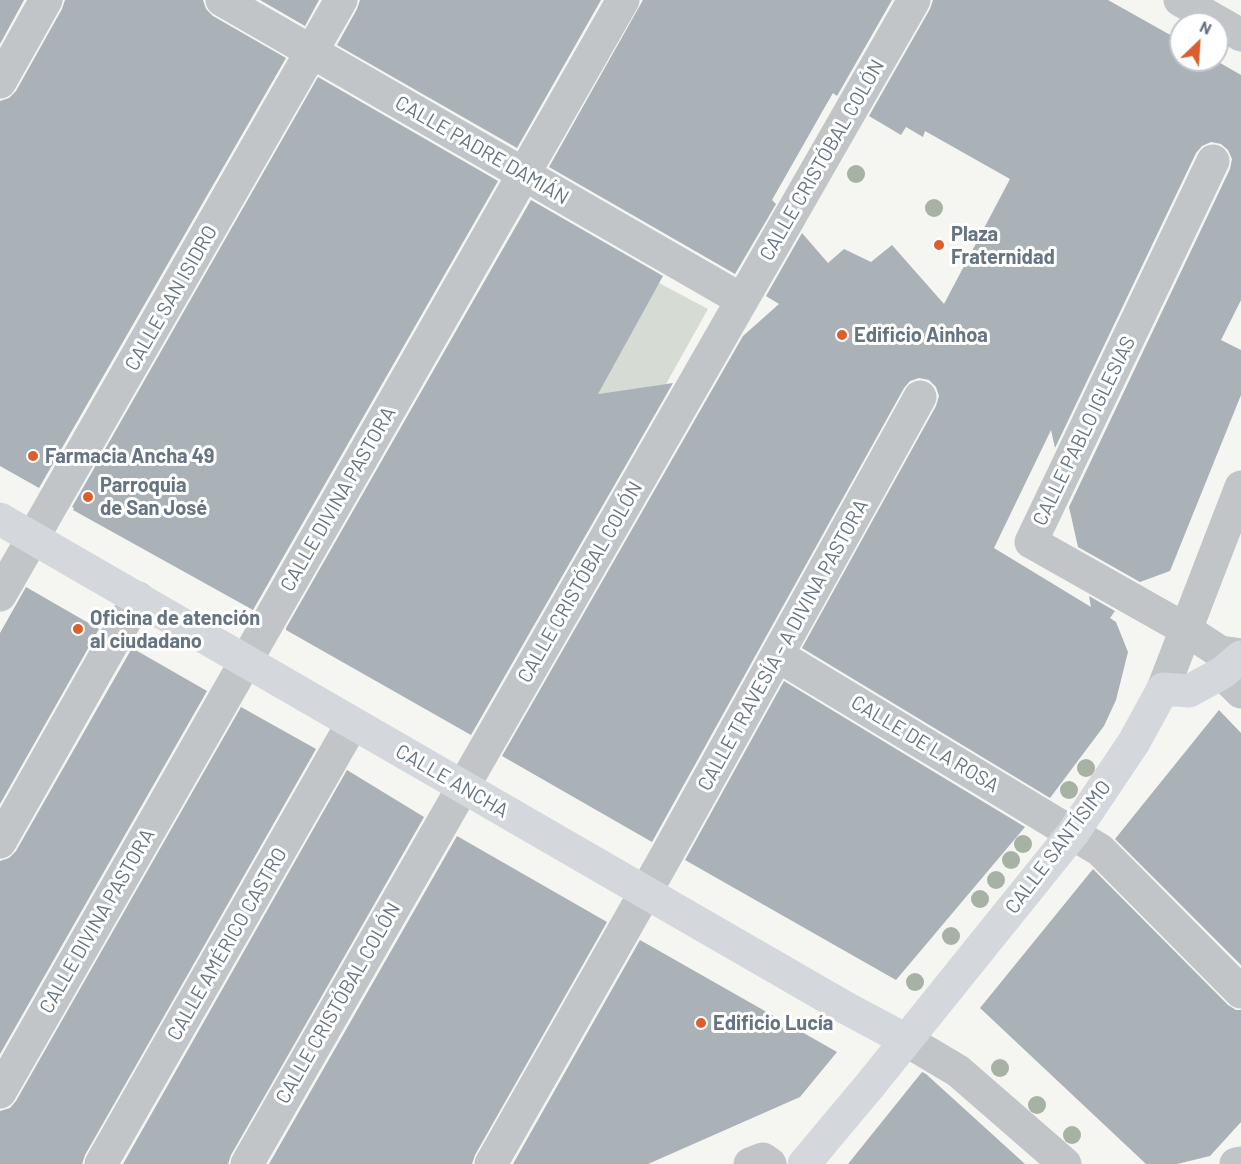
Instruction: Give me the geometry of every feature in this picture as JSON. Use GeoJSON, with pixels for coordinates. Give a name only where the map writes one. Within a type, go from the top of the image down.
{"type":"FeatureCollection","features":[{"type":"Feature","properties":{"kind":"main road","name":"CALLE ANCHA"},"geometry":{"type":"LineString","coordinates":[[0,519],[246,660],[352,724],[846,1008],[906,1040]]}},
{"type":"Feature","properties":{"kind":"main road"},"geometry":{"type":"LineString","coordinates":[[1163,689],[1189,691],[1236,670]]}},
{"type":"Feature","properties":{"kind":"main road","name":"CALLE SANTÍSIMO"},"geometry":{"type":"LineString","coordinates":[[804,1164],[1073,833],[1134,742],[1163,689]]}},
{"type":"Feature","properties":{"kind":"street"},"geometry":{"type":"LineString","coordinates":[[0,82],[46,0]]}},
{"type":"Feature","properties":{"kind":"street","name":"CALLE PADRE DAMIÁN"},"geometry":{"type":"LineString","coordinates":[[222,0],[742,300]]}},
{"type":"Feature","properties":{"kind":"street","name":"CALLE SAN ISIDRO"},"geometry":{"type":"LineString","coordinates":[[0,595],[341,0]]}},
{"type":"Feature","properties":{"kind":"street","name":"CALLE DIVINA PASTORA"},"geometry":{"type":"LineString","coordinates":[[0,1092],[623,0]]}},
{"type":"Feature","properties":{"kind":"street","name":"CALLE CRISTÓBAL COLÓN"},"geometry":{"type":"LineString","coordinates":[[247,1164],[914,0]]}},
{"type":"Feature","properties":{"kind":"street"},"geometry":{"type":"LineString","coordinates":[[1179,0],[1241,35]]}},
{"type":"Feature","properties":{"kind":"street","name":"CALLE PABLO IGLESIAS"},"geometry":{"type":"LineString","coordinates":[[1185,629],[1031,542],[1213,161]]}},
{"type":"Feature","properties":{"kind":"street","name":"CALLE TRAVESÍA - A DIVINA PASTORA"},"geometry":{"type":"LineString","coordinates":[[491,1164],[920,397]]}},
{"type":"Feature","properties":{"kind":"street","name":"CALLE SANTÍSIMO"},"geometry":{"type":"LineString","coordinates":[[1163,689],[1241,487]]}},
{"type":"Feature","properties":{"kind":"street"},"geometry":{"type":"LineString","coordinates":[[0,842],[138,598]]}},
{"type":"Feature","properties":{"kind":"street"},"geometry":{"type":"LineString","coordinates":[[1185,629],[1220,652],[1236,670]]}},
{"type":"Feature","properties":{"kind":"street","name":"CALLE DE LA ROSA"},"geometry":{"type":"LineString","coordinates":[[777,655],[1100,850],[1241,992]]}},
{"type":"Feature","properties":{"kind":"street","name":"CALLE AMÉRICO CASTRO"},"geometry":{"type":"LineString","coordinates":[[101,1164],[352,724]]}},
{"type":"Feature","properties":{"kind":"street"},"geometry":{"type":"LineString","coordinates":[[906,1040],[958,1071],[1065,1164]]}},
{"type":"Feature","properties":{"kind":"street"},"geometry":{"type":"LineString","coordinates":[[750,1164],[763,1159],[770,1164]]}},
{"type":"Feature","properties":{"kind":"street"},"geometry":{"type":"LineString","coordinates":[[1236,1164],[1241,1162]]}},
{"type":"Feature","properties":{"kind":"shaded area"},"geometry":{"type":"Polygon","coordinates":[[[659,283],[708,309],[666,384],[538,403],[659,283]]]}},
{"type":"Feature","properties":{"kind":"building"},"geometry":{"type":"Polygon","coordinates":[[[0,0],[24,0],[0,44],[0,0]]]}},
{"type":"Feature","properties":{"kind":"building"},"geometry":{"type":"Polygon","coordinates":[[[65,0],[203,0],[206,9],[213,16],[286,58],[39,488],[0,466],[0,101],[9,98],[16,91],[65,0]]]}},
{"type":"Feature","properties":{"kind":"building"},"geometry":{"type":"Polygon","coordinates":[[[260,0],[319,0],[305,26],[260,0]]]}},
{"type":"Feature","properties":{"kind":"building"},"geometry":{"type":"Polygon","coordinates":[[[360,0],[601,0],[517,148],[337,45],[360,0]]]}},
{"type":"Feature","properties":{"kind":"building"},"geometry":{"type":"Polygon","coordinates":[[[643,0],[892,0],[837,96],[833,93],[826,105],[772,200],[776,204],[735,274],[549,167],[643,0]]]}},
{"type":"Feature","properties":{"kind":"building"},"geometry":{"type":"Polygon","coordinates":[[[933,0],[1108,0],[1169,34],[1169,72],[1229,72],[1229,68],[1241,75],[1241,300],[1221,340],[1241,350],[1241,395],[1170,571],[1140,582],[1078,547],[1069,507],[1230,169],[1232,159],[1228,150],[1221,144],[1211,142],[1202,146],[1196,153],[1055,448],[1051,430],[994,548],[1091,607],[1089,596],[1115,611],[1110,618],[1116,622],[1128,652],[1116,700],[1104,726],[1050,798],[802,648],[936,406],[939,396],[936,387],[929,380],[919,378],[910,381],[904,388],[652,842],[502,756],[743,336],[779,304],[766,296],[802,233],[828,263],[844,249],[871,262],[892,245],[944,304],[1010,179],[925,131],[923,137],[906,127],[901,135],[869,116],[933,0]]]}},
{"type":"Feature","properties":{"kind":"building"},"geometry":{"type":"Polygon","coordinates":[[[318,77],[498,181],[253,610],[73,510],[72,507],[318,77]]]}},
{"type":"Feature","properties":{"kind":"building"},"geometry":{"type":"Polygon","coordinates":[[[531,200],[663,276],[598,394],[673,383],[471,735],[286,628],[531,200]]]}},
{"type":"Feature","properties":{"kind":"building"},"geometry":{"type":"Polygon","coordinates":[[[26,587],[99,629],[0,804],[0,633],[26,587]]]}},
{"type":"Feature","properties":{"kind":"building"},"geometry":{"type":"Polygon","coordinates":[[[132,648],[207,691],[0,1054],[0,861],[9,858],[16,851],[132,648]]]}},
{"type":"Feature","properties":{"kind":"building"},"geometry":{"type":"Polygon","coordinates":[[[784,681],[1025,827],[896,980],[685,860],[784,681]]]}},
{"type":"Feature","properties":{"kind":"building"},"geometry":{"type":"Polygon","coordinates":[[[241,707],[316,749],[85,1155],[82,1164],[0,1164],[0,1111],[10,1108],[16,1101],[241,707]]]}},
{"type":"Feature","properties":{"kind":"building"},"geometry":{"type":"Polygon","coordinates":[[[1219,710],[1241,733],[1241,965],[1115,839],[1219,710]]]}},
{"type":"Feature","properties":{"kind":"building"},"geometry":{"type":"Polygon","coordinates":[[[347,770],[424,817],[231,1155],[228,1164],[123,1164],[347,770]]]}},
{"type":"Feature","properties":{"kind":"building"},"geometry":{"type":"Polygon","coordinates":[[[457,836],[607,922],[472,1164],[269,1164],[457,836]]]}},
{"type":"Feature","properties":{"kind":"building"},"geometry":{"type":"Polygon","coordinates":[[[1093,869],[1228,1005],[1241,1010],[1241,1122],[1210,1156],[1177,1164],[1146,1164],[980,1008],[1093,869]]]}},
{"type":"Feature","properties":{"kind":"building"},"geometry":{"type":"Polygon","coordinates":[[[640,940],[837,1052],[800,1097],[648,1164],[513,1164],[640,940]]]}},
{"type":"Feature","properties":{"kind":"building"},"geometry":{"type":"Polygon","coordinates":[[[922,1072],[926,1074],[1025,1164],[848,1164],[922,1072]]]}},
{"type":"Feature","properties":{"kind":"place","name":"Plaza Fraternidad"},"geometry":{"type":"Point","coordinates":[939,245]}},
{"type":"Feature","properties":{"kind":"place","name":"Edificio Ainhoa"},"geometry":{"type":"Point","coordinates":[842,335]}},
{"type":"Feature","properties":{"kind":"place","name":"Farmacia Ancha 49"},"geometry":{"type":"Point","coordinates":[33,456]}},
{"type":"Feature","properties":{"kind":"place","name":"Parroquia de San José"},"geometry":{"type":"Point","coordinates":[88,497]}},
{"type":"Feature","properties":{"kind":"place","name":"Oficina de atención al ciudadano"},"geometry":{"type":"Point","coordinates":[78,629]}},
{"type":"Feature","properties":{"kind":"place","name":"Edificio Lucía"},"geometry":{"type":"Point","coordinates":[701,1023]}}]}
